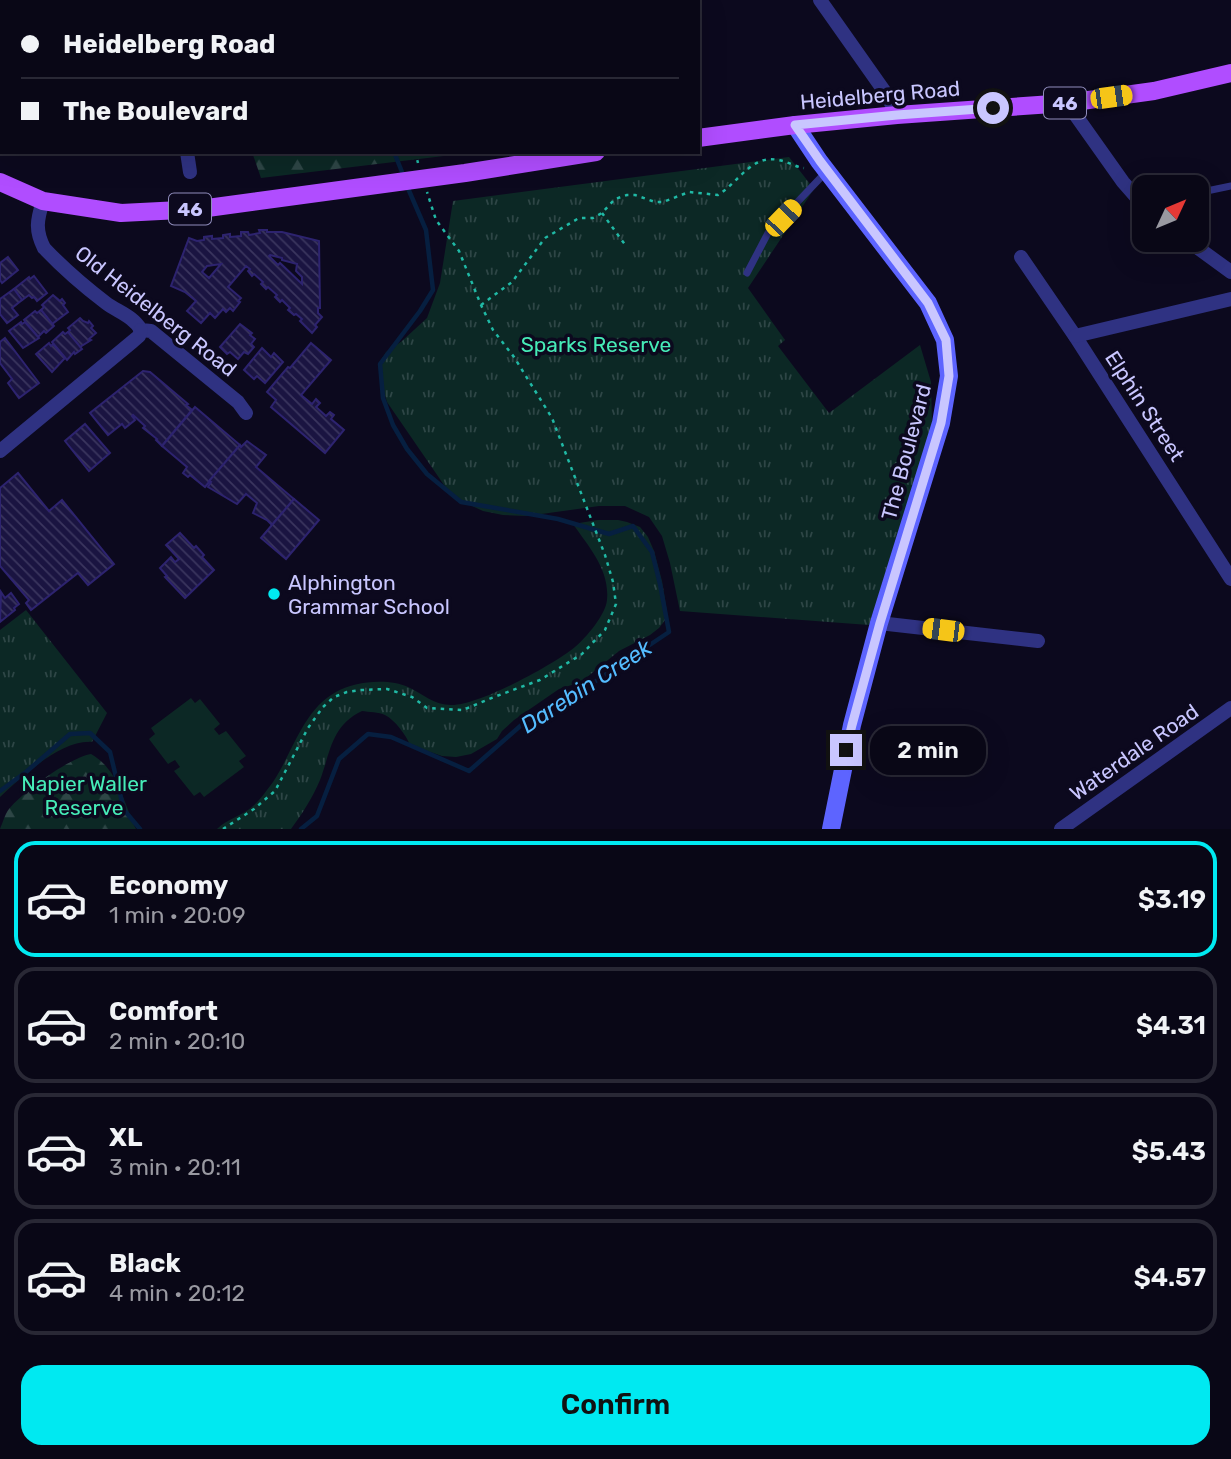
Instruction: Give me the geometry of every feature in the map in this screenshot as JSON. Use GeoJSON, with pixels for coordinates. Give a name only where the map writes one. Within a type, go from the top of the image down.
{"type":"FeatureCollection","features":[{"type":"Feature","properties":{"kind":"main road","name":"Heidelberg Road"},"geometry":{"type":"LineString","coordinates":[[700,138],[897,115],[1067,103],[1154,91],[1231,73]]}},
{"type":"Feature","properties":{"kind":"main road","name":"46"},"geometry":{"type":"LineString","coordinates":[[0,182],[44,201],[121,213],[200,209],[383,185],[584,154]]}},
{"type":"Feature","properties":{"kind":"street"},"geometry":{"type":"LineString","coordinates":[[820,0],[887,95],[897,115]]}},
{"type":"Feature","properties":{"kind":"street"},"geometry":{"type":"LineString","coordinates":[[1067,103],[1132,192]]}},
{"type":"Feature","properties":{"kind":"street","name":"The Boulevard"},"geometry":{"type":"LineString","coordinates":[[795,125],[823,166],[928,303],[946,340],[949,376],[941,423],[852,725],[831,829]]}},
{"type":"Feature","properties":{"kind":"street"},"geometry":{"type":"LineString","coordinates":[[187,154],[190,172]]}},
{"type":"Feature","properties":{"kind":"street","name":"Old Heidelberg Road"},"geometry":{"type":"LineString","coordinates":[[44,201],[38,218],[39,237],[44,248],[108,305],[132,320],[141,330],[151,331],[238,402],[246,414]]}},
{"type":"Feature","properties":{"kind":"street"},"geometry":{"type":"LineString","coordinates":[[1204,252],[1231,272]]}},
{"type":"Feature","properties":{"kind":"street","name":"Elphin Street"},"geometry":{"type":"LineString","coordinates":[[1021,257],[1231,579]]}},
{"type":"Feature","properties":{"kind":"street"},"geometry":{"type":"LineString","coordinates":[[1074,335],[1231,299]]}},
{"type":"Feature","properties":{"kind":"street"},"geometry":{"type":"LineString","coordinates":[[0,451],[139,336],[141,330]]}},
{"type":"Feature","properties":{"kind":"street"},"geometry":{"type":"LineString","coordinates":[[880,623],[1038,641]]}},
{"type":"Feature","properties":{"kind":"street","name":"Waterdale Road"},"geometry":{"type":"LineString","coordinates":[[1061,829],[1231,708]]}},
{"type":"Feature","properties":{"kind":"lane"},"geometry":{"type":"LineString","coordinates":[[747,273],[768,233],[823,166]]}},
{"type":"Feature","properties":{"kind":"lane"},"geometry":{"type":"LineString","coordinates":[[1209,191],[1231,186]]}},
{"type":"Feature","properties":{"kind":"path"},"geometry":{"type":"LineString","coordinates":[[416,154],[420,169]]}},
{"type":"Feature","properties":{"kind":"path"},"geometry":{"type":"LineString","coordinates":[[481,306],[512,282],[545,238],[579,218],[593,218],[602,213],[615,199],[635,195],[663,202],[689,192],[718,195],[754,163],[766,159],[779,160],[802,169],[823,166]]}},
{"type":"Feature","properties":{"kind":"path"},"geometry":{"type":"LineString","coordinates":[[223,829],[254,809],[275,791],[308,728],[334,697],[347,692],[387,689],[412,697],[427,708],[463,710],[540,680],[582,653],[605,630],[616,604],[605,555],[552,418],[514,357],[493,330],[458,251],[436,220],[426,190]]}},
{"type":"Feature","properties":{"kind":"path"},"geometry":{"type":"LineString","coordinates":[[602,213],[626,246]]}},
{"type":"Feature","properties":{"kind":"green space"},"geometry":{"type":"Polygon","coordinates":[[[253,154],[452,155],[261,178],[253,154]]]}},
{"type":"Feature","properties":{"kind":"green space","name":"Sparks Reserve"},"geometry":{"type":"Polygon","coordinates":[[[789,157],[814,189],[748,288],[785,340],[778,346],[829,413],[920,345],[931,382],[932,424],[869,625],[680,611],[662,536],[649,517],[625,506],[599,506],[527,516],[503,515],[483,511],[457,499],[444,485],[387,402],[379,376],[380,362],[386,352],[427,318],[440,283],[453,201],[789,157]]]}},
{"type":"Feature","properties":{"kind":"green space"},"geometry":{"type":"Polygon","coordinates":[[[598,520],[627,522],[640,527],[648,537],[662,581],[667,612],[659,628],[619,651],[581,682],[559,689],[514,720],[497,739],[471,754],[442,756],[410,745],[400,728],[389,717],[362,711],[338,732],[317,786],[291,829],[217,829],[256,804],[273,782],[315,709],[343,688],[362,683],[391,682],[408,687],[439,703],[463,704],[515,683],[575,647],[590,632],[603,612],[607,589],[597,559],[573,524],[598,520]]]}},
{"type":"Feature","properties":{"kind":"green space"},"geometry":{"type":"Polygon","coordinates":[[[26,610],[107,713],[92,742],[80,743],[55,753],[30,770],[0,797],[0,630],[26,610]]]}},
{"type":"Feature","properties":{"kind":"green space"},"geometry":{"type":"Polygon","coordinates":[[[191,698],[195,703],[200,699],[220,724],[214,729],[219,735],[226,731],[246,756],[239,761],[244,767],[204,797],[200,792],[194,796],[174,771],[180,767],[175,760],[168,764],[149,739],[155,734],[151,728],[191,698]]]}},
{"type":"Feature","properties":{"kind":"green space","name":"Napier Waller Reserve"},"geometry":{"type":"Polygon","coordinates":[[[91,754],[114,778],[136,829],[0,829],[8,811],[25,793],[59,768],[91,754]]]}},
{"type":"Feature","properties":{"kind":"building"},"geometry":{"type":"Polygon","coordinates":[[[259,230],[282,232],[319,241],[318,313],[322,317],[312,333],[300,321],[302,319],[275,297],[277,295],[268,287],[266,289],[254,274],[252,276],[246,266],[228,287],[241,298],[233,311],[230,308],[226,312],[223,309],[215,318],[210,313],[201,323],[187,311],[196,301],[171,286],[189,238],[197,241],[212,236],[212,239],[230,234],[230,237],[241,236],[241,232],[248,232],[249,235],[260,233],[259,230]],[[270,255],[302,284],[302,277],[296,271],[297,264],[270,255]],[[221,264],[207,266],[202,272],[209,278],[221,264]]]}},
{"type":"Feature","properties":{"kind":"building"},"geometry":{"type":"Polygon","coordinates":[[[8,257],[18,270],[2,283],[0,263],[8,257]]]}},
{"type":"Feature","properties":{"kind":"building"},"geometry":{"type":"Polygon","coordinates":[[[34,276],[47,293],[37,301],[29,295],[22,300],[14,289],[34,276]]]}},
{"type":"Feature","properties":{"kind":"building"},"geometry":{"type":"Polygon","coordinates":[[[14,289],[22,300],[12,308],[18,315],[7,323],[0,314],[0,299],[14,289]]]}},
{"type":"Feature","properties":{"kind":"building"},"geometry":{"type":"Polygon","coordinates":[[[53,295],[60,301],[62,299],[68,312],[52,324],[41,310],[44,307],[42,305],[53,295]]]}},
{"type":"Feature","properties":{"kind":"building"},"geometry":{"type":"Polygon","coordinates":[[[41,310],[54,326],[38,337],[24,320],[35,311],[37,313],[41,310]]]}},
{"type":"Feature","properties":{"kind":"building"},"geometry":{"type":"Polygon","coordinates":[[[80,318],[88,323],[89,321],[96,333],[80,347],[68,332],[68,328],[80,318]]]}},
{"type":"Feature","properties":{"kind":"building"},"geometry":{"type":"Polygon","coordinates":[[[25,322],[39,338],[23,348],[9,331],[25,322]]]}},
{"type":"Feature","properties":{"kind":"building"},"geometry":{"type":"Polygon","coordinates":[[[240,324],[252,333],[250,335],[255,339],[251,344],[254,347],[238,359],[220,347],[240,324]]]}},
{"type":"Feature","properties":{"kind":"building"},"geometry":{"type":"Polygon","coordinates":[[[63,332],[68,332],[82,349],[75,354],[74,352],[67,360],[52,342],[63,332]]]}},
{"type":"Feature","properties":{"kind":"building"},"geometry":{"type":"Polygon","coordinates":[[[5,338],[39,383],[19,398],[8,383],[12,379],[0,363],[0,342],[5,338]]]}},
{"type":"Feature","properties":{"kind":"building"},"geometry":{"type":"Polygon","coordinates":[[[49,343],[65,358],[52,372],[36,354],[49,343]]]}},
{"type":"Feature","properties":{"kind":"building"},"geometry":{"type":"Polygon","coordinates":[[[311,343],[331,360],[301,395],[312,404],[316,399],[320,403],[316,407],[326,416],[330,412],[334,415],[331,419],[344,430],[325,453],[271,407],[276,400],[267,392],[311,343]]]}},
{"type":"Feature","properties":{"kind":"building"},"geometry":{"type":"Polygon","coordinates":[[[262,348],[271,357],[274,353],[283,362],[265,383],[257,376],[254,379],[244,370],[262,348]]]}},
{"type":"Feature","properties":{"kind":"building"},"geometry":{"type":"Polygon","coordinates":[[[143,371],[150,372],[192,410],[162,446],[133,415],[135,420],[125,428],[122,424],[108,435],[90,413],[143,371]]]}},
{"type":"Feature","properties":{"kind":"building"},"geometry":{"type":"Polygon","coordinates":[[[195,407],[240,445],[205,487],[183,473],[187,467],[162,446],[195,407]]]}},
{"type":"Feature","properties":{"kind":"building"},"geometry":{"type":"Polygon","coordinates":[[[85,424],[110,453],[89,471],[65,441],[85,424]]]}},
{"type":"Feature","properties":{"kind":"building"},"geometry":{"type":"Polygon","coordinates":[[[247,441],[266,455],[256,467],[294,499],[272,525],[253,513],[257,503],[246,494],[237,504],[208,487],[211,482],[209,481],[240,445],[241,447],[247,441]]]}},
{"type":"Feature","properties":{"kind":"building"},"geometry":{"type":"Polygon","coordinates":[[[18,473],[49,511],[62,500],[114,564],[88,585],[78,573],[31,610],[26,603],[29,600],[0,566],[0,488],[18,473]]]}},
{"type":"Feature","properties":{"kind":"building"},"geometry":{"type":"Polygon","coordinates":[[[294,499],[319,520],[286,559],[261,538],[294,499]]]}},
{"type":"Feature","properties":{"kind":"building"},"geometry":{"type":"Polygon","coordinates":[[[180,533],[194,548],[196,546],[214,570],[185,598],[160,568],[171,557],[175,562],[179,559],[166,545],[180,533]]]}},
{"type":"Feature","properties":{"kind":"building"},"geometry":{"type":"Polygon","coordinates":[[[1,592],[5,598],[11,593],[19,604],[0,622],[1,592]]]}},
{"type":"Feature","properties":{"kind":"waterway","name":"Darebin Creek"},"geometry":{"type":"LineString","coordinates":[[395,154],[404,177]]}},
{"type":"Feature","properties":{"kind":"waterway","name":"Darebin Creek"},"geometry":{"type":"LineString","coordinates":[[301,829],[317,816],[339,759],[368,734],[391,737],[469,771],[526,721],[569,699],[669,632],[652,552],[633,526],[609,534],[558,519],[461,502],[427,474],[407,449],[393,425],[383,398],[380,364],[433,290],[426,230],[407,186]]}},
{"type":"Feature","properties":{"kind":"waterway","name":"Darebin Creek"},"geometry":{"type":"LineString","coordinates":[[0,791],[70,734],[90,733],[110,752],[124,810],[140,829]]}},
{"type":"Feature","properties":{"kind":"place","name":"Alphington Grammar School"},"geometry":{"type":"Point","coordinates":[274,594]}},
{"type":"Feature","properties":{"kind":"route"},"geometry":{"type":"LineString","coordinates":[[846,750],[880,623],[941,423],[949,376],[946,340],[928,303],[795,125],[993,108]]}}]}
